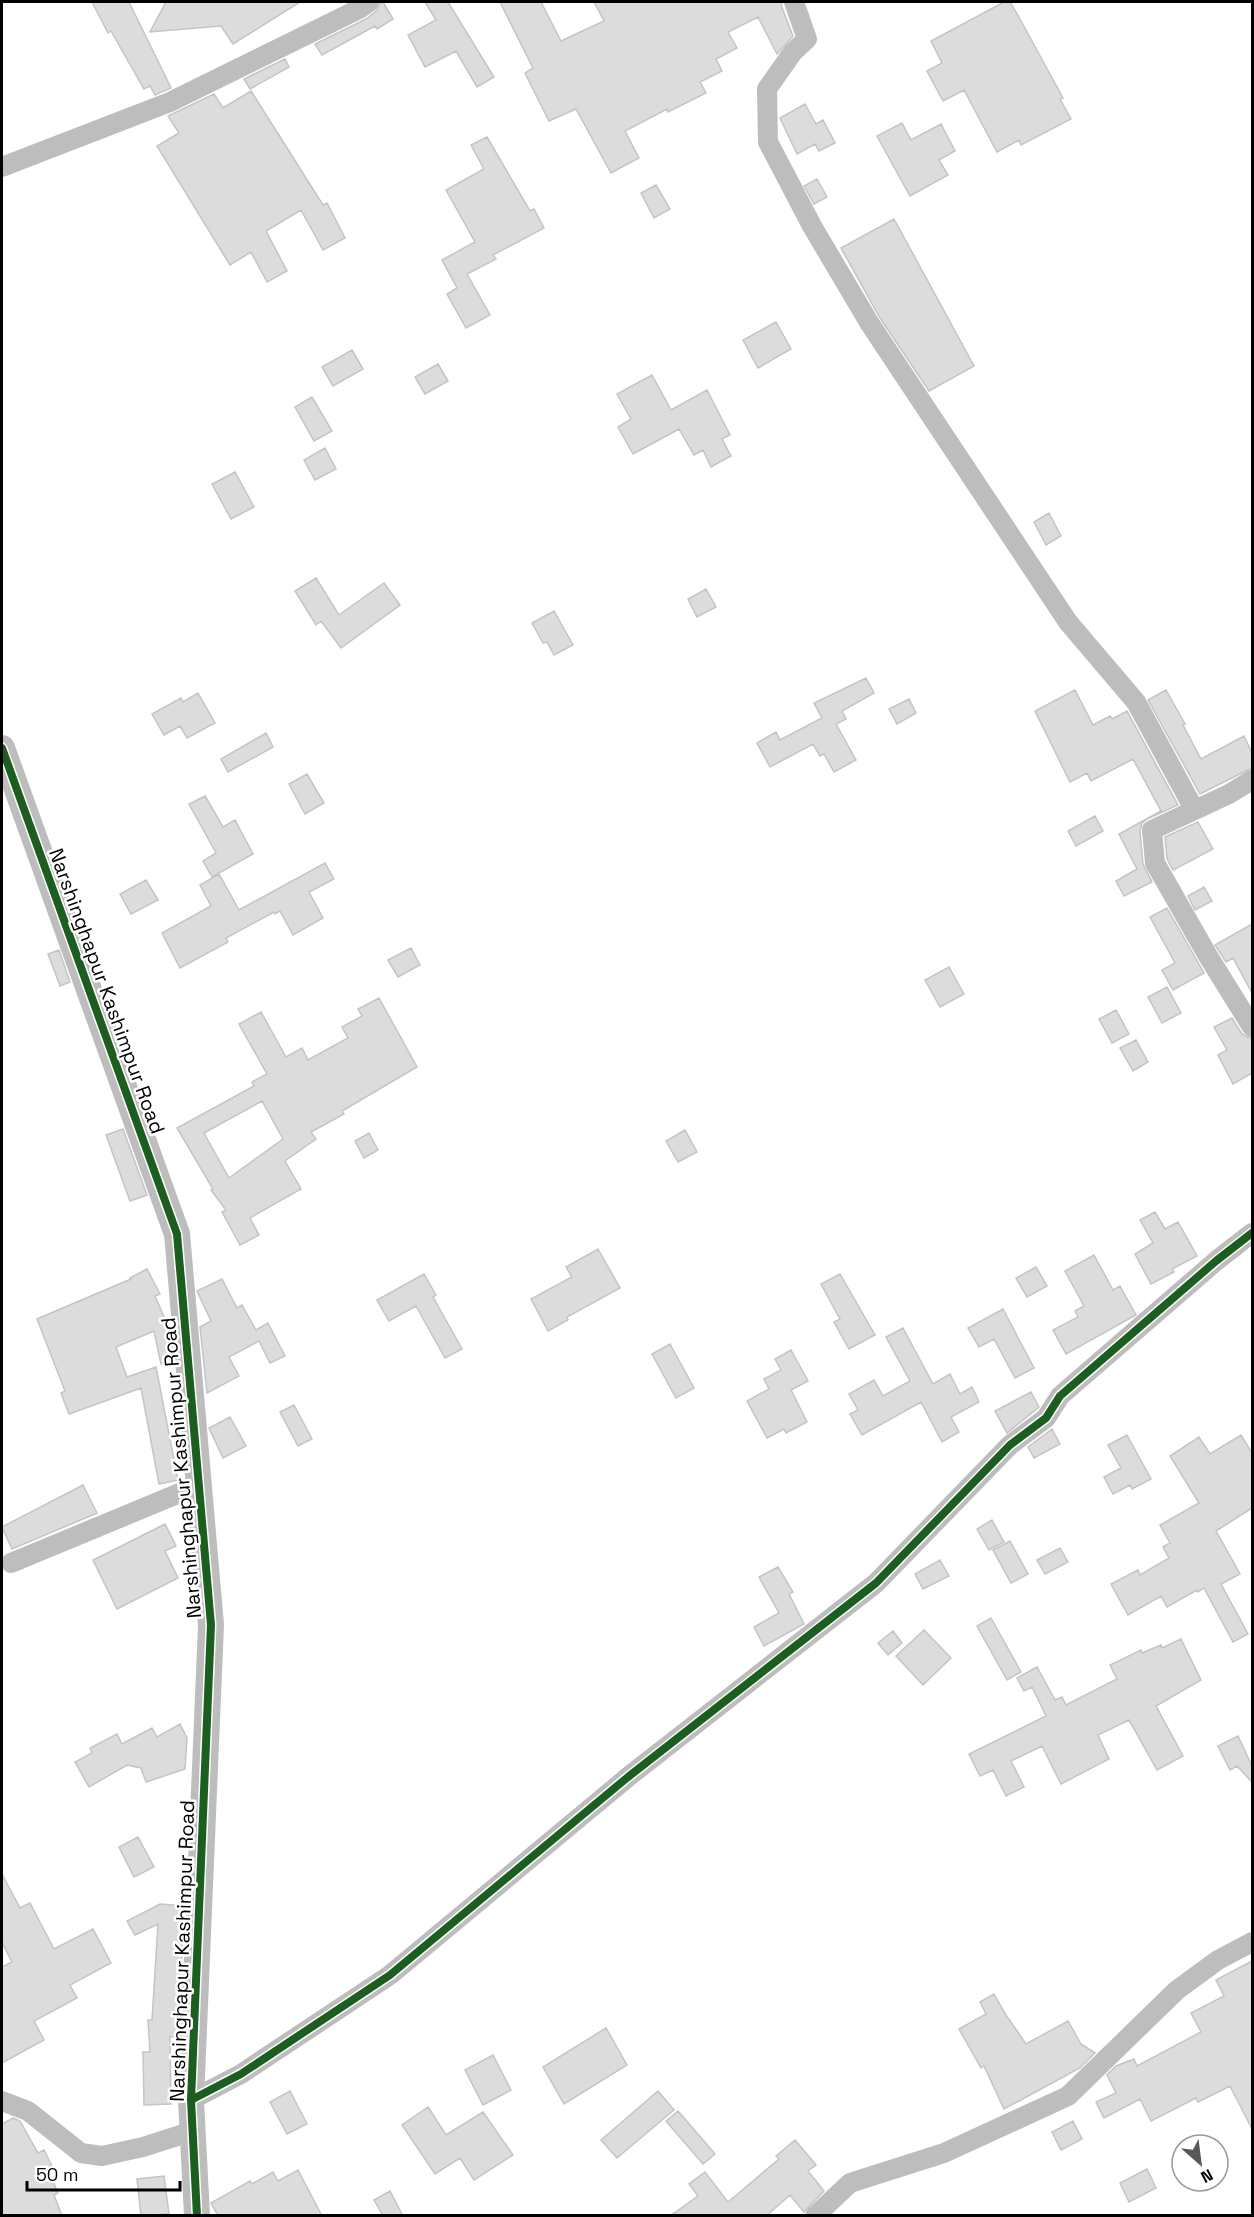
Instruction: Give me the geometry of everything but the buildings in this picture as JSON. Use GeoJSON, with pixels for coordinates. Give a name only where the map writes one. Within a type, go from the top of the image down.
{"type":"FeatureCollection","features":[{"type":"Feature","properties":{"kind":"street"},"geometry":{"type":"LineString","coordinates":[[2,167],[170,102],[369,2]]}},
{"type":"Feature","properties":{"kind":"street"},"geometry":{"type":"LineString","coordinates":[[794,2],[807,39],[793,52],[767,89],[768,141],[812,226],[870,324],[1068,622],[1136,702],[1194,809]]}},
{"type":"Feature","properties":{"kind":"street","name":"Narshinghapur Kashimpur Road"},"geometry":{"type":"LineString","coordinates":[[2,748],[177,1234],[211,1625],[191,2100],[197,2216]]}},
{"type":"Feature","properties":{"kind":"street"},"geometry":{"type":"LineString","coordinates":[[1252,780],[1229,794],[1152,830],[1155,863],[1252,1027]]}},
{"type":"Feature","properties":{"kind":"street"},"geometry":{"type":"LineString","coordinates":[[191,2100],[241,2074],[390,1975],[628,1777],[876,1583],[1010,1445],[1046,1418],[1060,1396],[1216,1261],[1252,1233]]}},
{"type":"Feature","properties":{"kind":"street"},"geometry":{"type":"LineString","coordinates":[[11,1563],[199,1485]]}},
{"type":"Feature","properties":{"kind":"street"},"geometry":{"type":"LineString","coordinates":[[815,2216],[850,2183],[944,2153],[1068,2096],[1177,1990],[1218,1960],[1252,1942]]}},
{"type":"Feature","properties":{"kind":"street"},"geometry":{"type":"LineString","coordinates":[[2,2101],[28,2111],[81,2153],[102,2156],[143,2147],[193,2131]]}},
{"type":"Feature","properties":{"kind":"cycle path"},"geometry":{"type":"LineString","coordinates":[[2,748],[177,1234],[211,1625],[191,2100],[197,2216]]}},
{"type":"Feature","properties":{"kind":"cycle path"},"geometry":{"type":"LineString","coordinates":[[191,2100],[241,2074],[390,1975],[628,1777],[876,1583],[1010,1445],[1046,1418],[1060,1396],[1216,1261],[1252,1233]]}}]}
